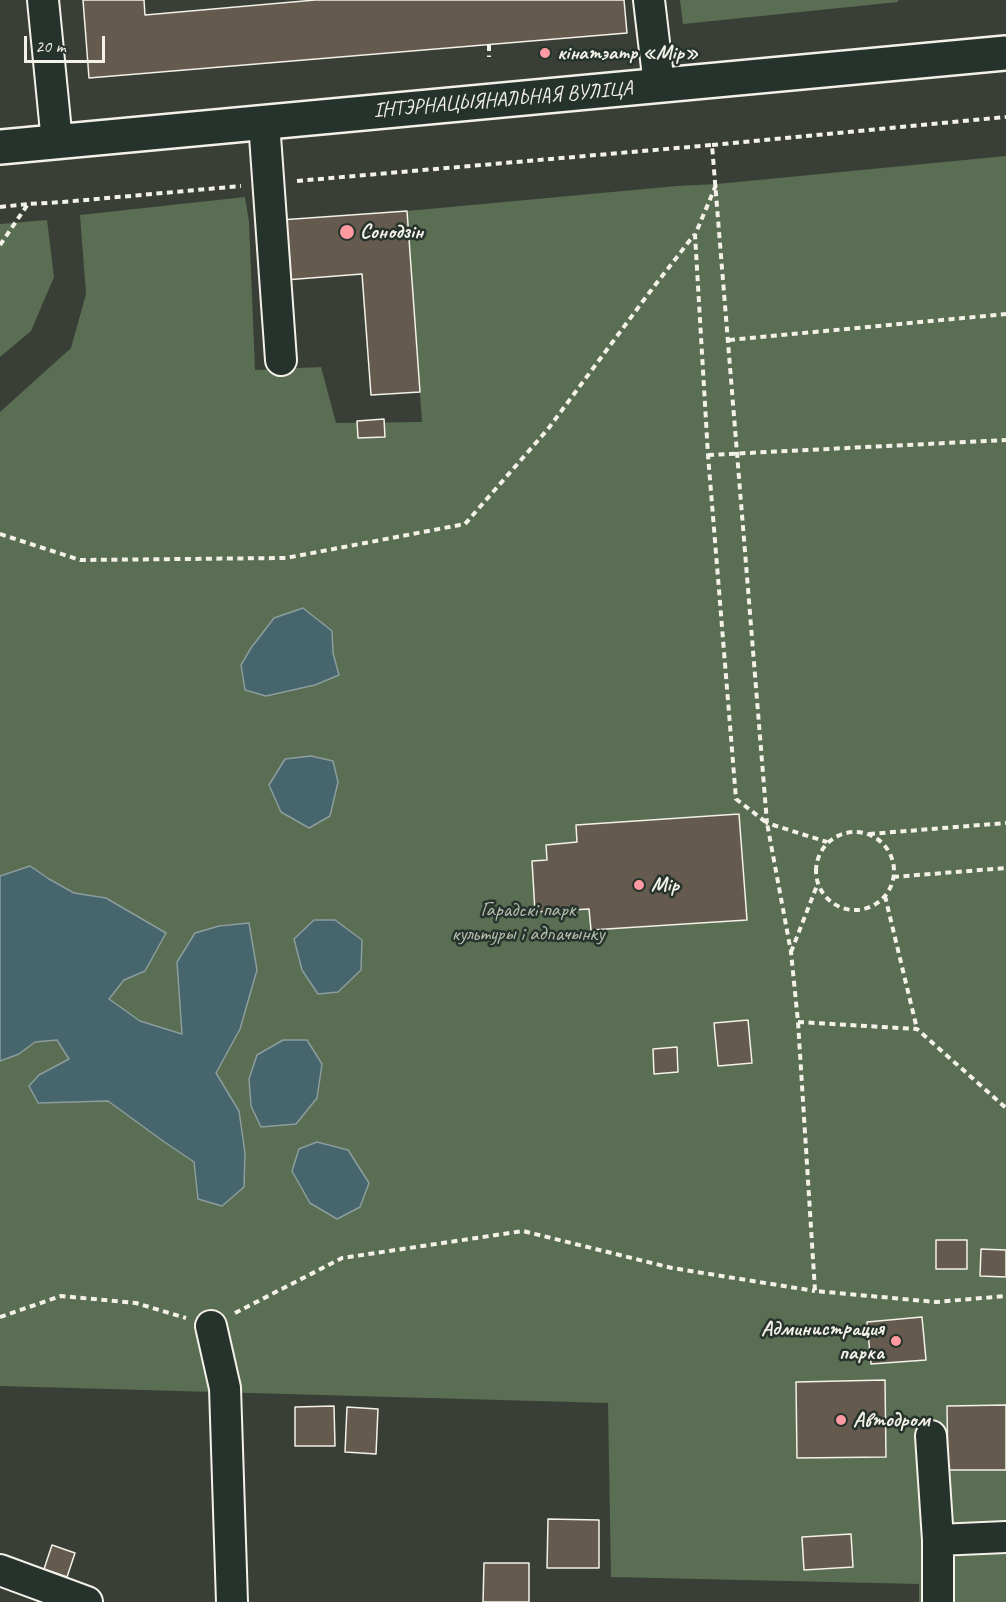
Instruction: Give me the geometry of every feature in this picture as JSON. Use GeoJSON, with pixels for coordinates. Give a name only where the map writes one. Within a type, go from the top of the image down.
{"type":"FeatureCollection","features":[{"type":"Feature","properties":{"kind":"main road","name":"ІНТЭРНАЦЫЯНАЛЬНАЯ ВУЛІЦА"},"geometry":{"type":"LineString","coordinates":[[0,147],[1006,53]]}},
{"type":"Feature","properties":{"kind":"street"},"geometry":{"type":"LineString","coordinates":[[43,0],[57,142]]}},
{"type":"Feature","properties":{"kind":"street"},"geometry":{"type":"LineString","coordinates":[[648,0],[659,85]]}},
{"type":"Feature","properties":{"kind":"street"},"geometry":{"type":"LineString","coordinates":[[264,122],[280,360]]}},
{"type":"Feature","properties":{"kind":"street"},"geometry":{"type":"LineString","coordinates":[[211,1326],[225,1388],[232,1602]]}},
{"type":"Feature","properties":{"kind":"street"},"geometry":{"type":"LineString","coordinates":[[932,1436],[938,1540],[938,1602]]}},
{"type":"Feature","properties":{"kind":"street"},"geometry":{"type":"LineString","coordinates":[[938,1540],[1006,1537]]}},
{"type":"Feature","properties":{"kind":"street"},"geometry":{"type":"LineString","coordinates":[[0,1570],[87,1602]]}},
{"type":"Feature","properties":{"kind":"path"},"geometry":{"type":"LineString","coordinates":[[489,45],[489,57]]}},
{"type":"Feature","properties":{"kind":"path"},"geometry":{"type":"LineString","coordinates":[[0,207],[1006,117]]}},
{"type":"Feature","properties":{"kind":"path"},"geometry":{"type":"LineString","coordinates":[[712,145],[717,184],[767,823],[790,952],[798,1023],[815,1291]]}},
{"type":"Feature","properties":{"kind":"path"},"geometry":{"type":"LineString","coordinates":[[0,534],[80,560],[286,558],[465,524],[548,429],[648,293],[695,235],[717,184]]}},
{"type":"Feature","properties":{"kind":"path"},"geometry":{"type":"LineString","coordinates":[[0,246],[28,204]]}},
{"type":"Feature","properties":{"kind":"path"},"geometry":{"type":"LineString","coordinates":[[695,235],[708,455],[736,799],[767,823],[827,842]]}},
{"type":"Feature","properties":{"kind":"path"},"geometry":{"type":"LineString","coordinates":[[729,340],[1006,314]]}},
{"type":"Feature","properties":{"kind":"path"},"geometry":{"type":"LineString","coordinates":[[708,455],[1006,440]]}},
{"type":"Feature","properties":{"kind":"path"},"geometry":{"type":"LineString","coordinates":[[869,834],[889,851],[893,864],[893,878],[885,896],[876,904],[853,910],[842,908],[831,903],[822,894],[816,873],[816,862],[827,842],[836,836],[846,832],[869,834],[1006,823]]}},
{"type":"Feature","properties":{"kind":"path"},"geometry":{"type":"LineString","coordinates":[[893,878],[1006,868]]}},
{"type":"Feature","properties":{"kind":"path"},"geometry":{"type":"LineString","coordinates":[[790,952],[818,883]]}},
{"type":"Feature","properties":{"kind":"path"},"geometry":{"type":"LineString","coordinates":[[885,896],[917,1029],[1006,1108]]}},
{"type":"Feature","properties":{"kind":"path"},"geometry":{"type":"LineString","coordinates":[[798,1023],[917,1029]]}},
{"type":"Feature","properties":{"kind":"path"},"geometry":{"type":"LineString","coordinates":[[0,1317],[61,1296],[136,1303],[211,1326],[342,1258],[523,1231],[672,1268],[815,1291],[936,1302],[1006,1296]]}},
{"type":"Feature","properties":{"kind":"green space"},"geometry":{"type":"Polygon","coordinates":[[[680,0],[898,0],[898,2],[683,24],[680,0]]]}},
{"type":"Feature","properties":{"kind":"green space","name":"Гарадскі парк культуры і адпачынку"},"geometry":{"type":"Polygon","coordinates":[[[1006,156],[1006,1602],[919,1602],[919,1584],[611,1577],[608,1403],[0,1386],[0,412],[71,348],[86,294],[80,215],[245,197],[249,222],[255,370],[321,367],[336,423],[422,422],[407,211],[1006,156]]]}},
{"type":"Feature","properties":{"kind":"green space"},"geometry":{"type":"Polygon","coordinates":[[[47,220],[54,277],[31,331],[0,357],[0,224],[47,220]]]}},
{"type":"Feature","properties":{"kind":"water"},"geometry":{"type":"Polygon","coordinates":[[[303,608],[332,631],[333,653],[339,675],[315,685],[266,696],[245,690],[241,665],[251,648],[274,618],[303,608]]]}},
{"type":"Feature","properties":{"kind":"water"},"geometry":{"type":"Polygon","coordinates":[[[311,756],[333,761],[338,782],[330,816],[309,828],[281,812],[269,785],[285,759],[311,756]]]}},
{"type":"Feature","properties":{"kind":"water"},"geometry":{"type":"Polygon","coordinates":[[[30,866],[74,893],[106,898],[166,933],[145,971],[124,980],[109,999],[140,1021],[182,1034],[177,962],[195,933],[219,926],[249,923],[257,970],[240,1029],[216,1073],[239,1111],[245,1153],[244,1187],[222,1206],[198,1199],[194,1162],[108,1101],[38,1103],[29,1086],[39,1075],[69,1059],[57,1040],[35,1042],[19,1054],[0,1061],[0,876],[30,866]]]}},
{"type":"Feature","properties":{"kind":"water"},"geometry":{"type":"Polygon","coordinates":[[[314,920],[335,920],[362,940],[361,970],[338,992],[318,994],[302,970],[294,939],[314,920]]]}},
{"type":"Feature","properties":{"kind":"water"},"geometry":{"type":"Polygon","coordinates":[[[283,1040],[307,1040],[322,1064],[317,1098],[296,1124],[261,1127],[251,1106],[249,1079],[257,1055],[283,1040]]]}},
{"type":"Feature","properties":{"kind":"water"},"geometry":{"type":"Polygon","coordinates":[[[317,1142],[348,1150],[369,1183],[360,1207],[337,1219],[310,1203],[292,1171],[299,1149],[317,1142]]]}},
{"type":"Feature","properties":{"kind":"building"},"geometry":{"type":"Polygon","coordinates":[[[83,0],[144,0],[145,15],[315,0],[624,0],[627,33],[89,78],[83,0]]]}},
{"type":"Feature","properties":{"kind":"building"},"geometry":{"type":"Polygon","coordinates":[[[407,211],[420,392],[371,395],[362,274],[285,280],[280,220],[407,211]]]}},
{"type":"Feature","properties":{"kind":"building"},"geometry":{"type":"Polygon","coordinates":[[[384,419],[385,437],[358,438],[357,421],[384,419]]]}},
{"type":"Feature","properties":{"kind":"building","name":"Мір"},"geometry":{"type":"Polygon","coordinates":[[[739,814],[747,920],[591,930],[589,909],[535,912],[532,861],[547,860],[546,845],[577,842],[576,825],[739,814]]]}},
{"type":"Feature","properties":{"kind":"building"},"geometry":{"type":"Polygon","coordinates":[[[748,1020],[752,1063],[718,1066],[714,1023],[748,1020]]]}},
{"type":"Feature","properties":{"kind":"building"},"geometry":{"type":"Polygon","coordinates":[[[677,1047],[678,1072],[654,1074],[653,1049],[677,1047]]]}},
{"type":"Feature","properties":{"kind":"building"},"geometry":{"type":"Polygon","coordinates":[[[936,1240],[967,1240],[967,1269],[936,1269],[936,1240]]]}},
{"type":"Feature","properties":{"kind":"building"},"geometry":{"type":"Polygon","coordinates":[[[981,1249],[1006,1250],[1006,1277],[980,1276],[981,1249]]]}},
{"type":"Feature","properties":{"kind":"building","name":"Администрация парка"},"geometry":{"type":"Polygon","coordinates":[[[922,1317],[926,1360],[871,1364],[867,1322],[922,1317]]]}},
{"type":"Feature","properties":{"kind":"building","name":"Автодром"},"geometry":{"type":"Polygon","coordinates":[[[885,1380],[886,1457],[797,1458],[796,1382],[885,1380]]]}},
{"type":"Feature","properties":{"kind":"building"},"geometry":{"type":"Polygon","coordinates":[[[1006,1405],[1006,1470],[948,1470],[947,1406],[1006,1405]]]}},
{"type":"Feature","properties":{"kind":"building"},"geometry":{"type":"Polygon","coordinates":[[[334,1406],[335,1446],[295,1446],[295,1407],[334,1406]]]}},
{"type":"Feature","properties":{"kind":"building"},"geometry":{"type":"Polygon","coordinates":[[[347,1407],[378,1409],[376,1454],[345,1452],[347,1407]]]}},
{"type":"Feature","properties":{"kind":"building"},"geometry":{"type":"Polygon","coordinates":[[[548,1519],[599,1520],[599,1568],[547,1568],[548,1519]]]}},
{"type":"Feature","properties":{"kind":"building"},"geometry":{"type":"Polygon","coordinates":[[[851,1534],[853,1567],[804,1570],[802,1537],[851,1534]]]}},
{"type":"Feature","properties":{"kind":"building"},"geometry":{"type":"Polygon","coordinates":[[[52,1545],[75,1553],[67,1577],[44,1569],[52,1545]]]}},
{"type":"Feature","properties":{"kind":"building"},"geometry":{"type":"Polygon","coordinates":[[[484,1563],[529,1563],[529,1602],[483,1602],[484,1563]]]}},
{"type":"Feature","properties":{"kind":"place","name":"кінатэатр «Мір»"},"geometry":{"type":"Point","coordinates":[545,53]}},
{"type":"Feature","properties":{"kind":"place","name":"Сонодзін"},"geometry":{"type":"Point","coordinates":[347,232]}},
{"type":"Feature","properties":{"kind":"place","name":"Мір"},"geometry":{"type":"Point","coordinates":[639,885]}},
{"type":"Feature","properties":{"kind":"place","name":"Администрация парка"},"geometry":{"type":"Point","coordinates":[896,1341]}},
{"type":"Feature","properties":{"kind":"place","name":"Автодром"},"geometry":{"type":"Point","coordinates":[841,1420]}}]}
